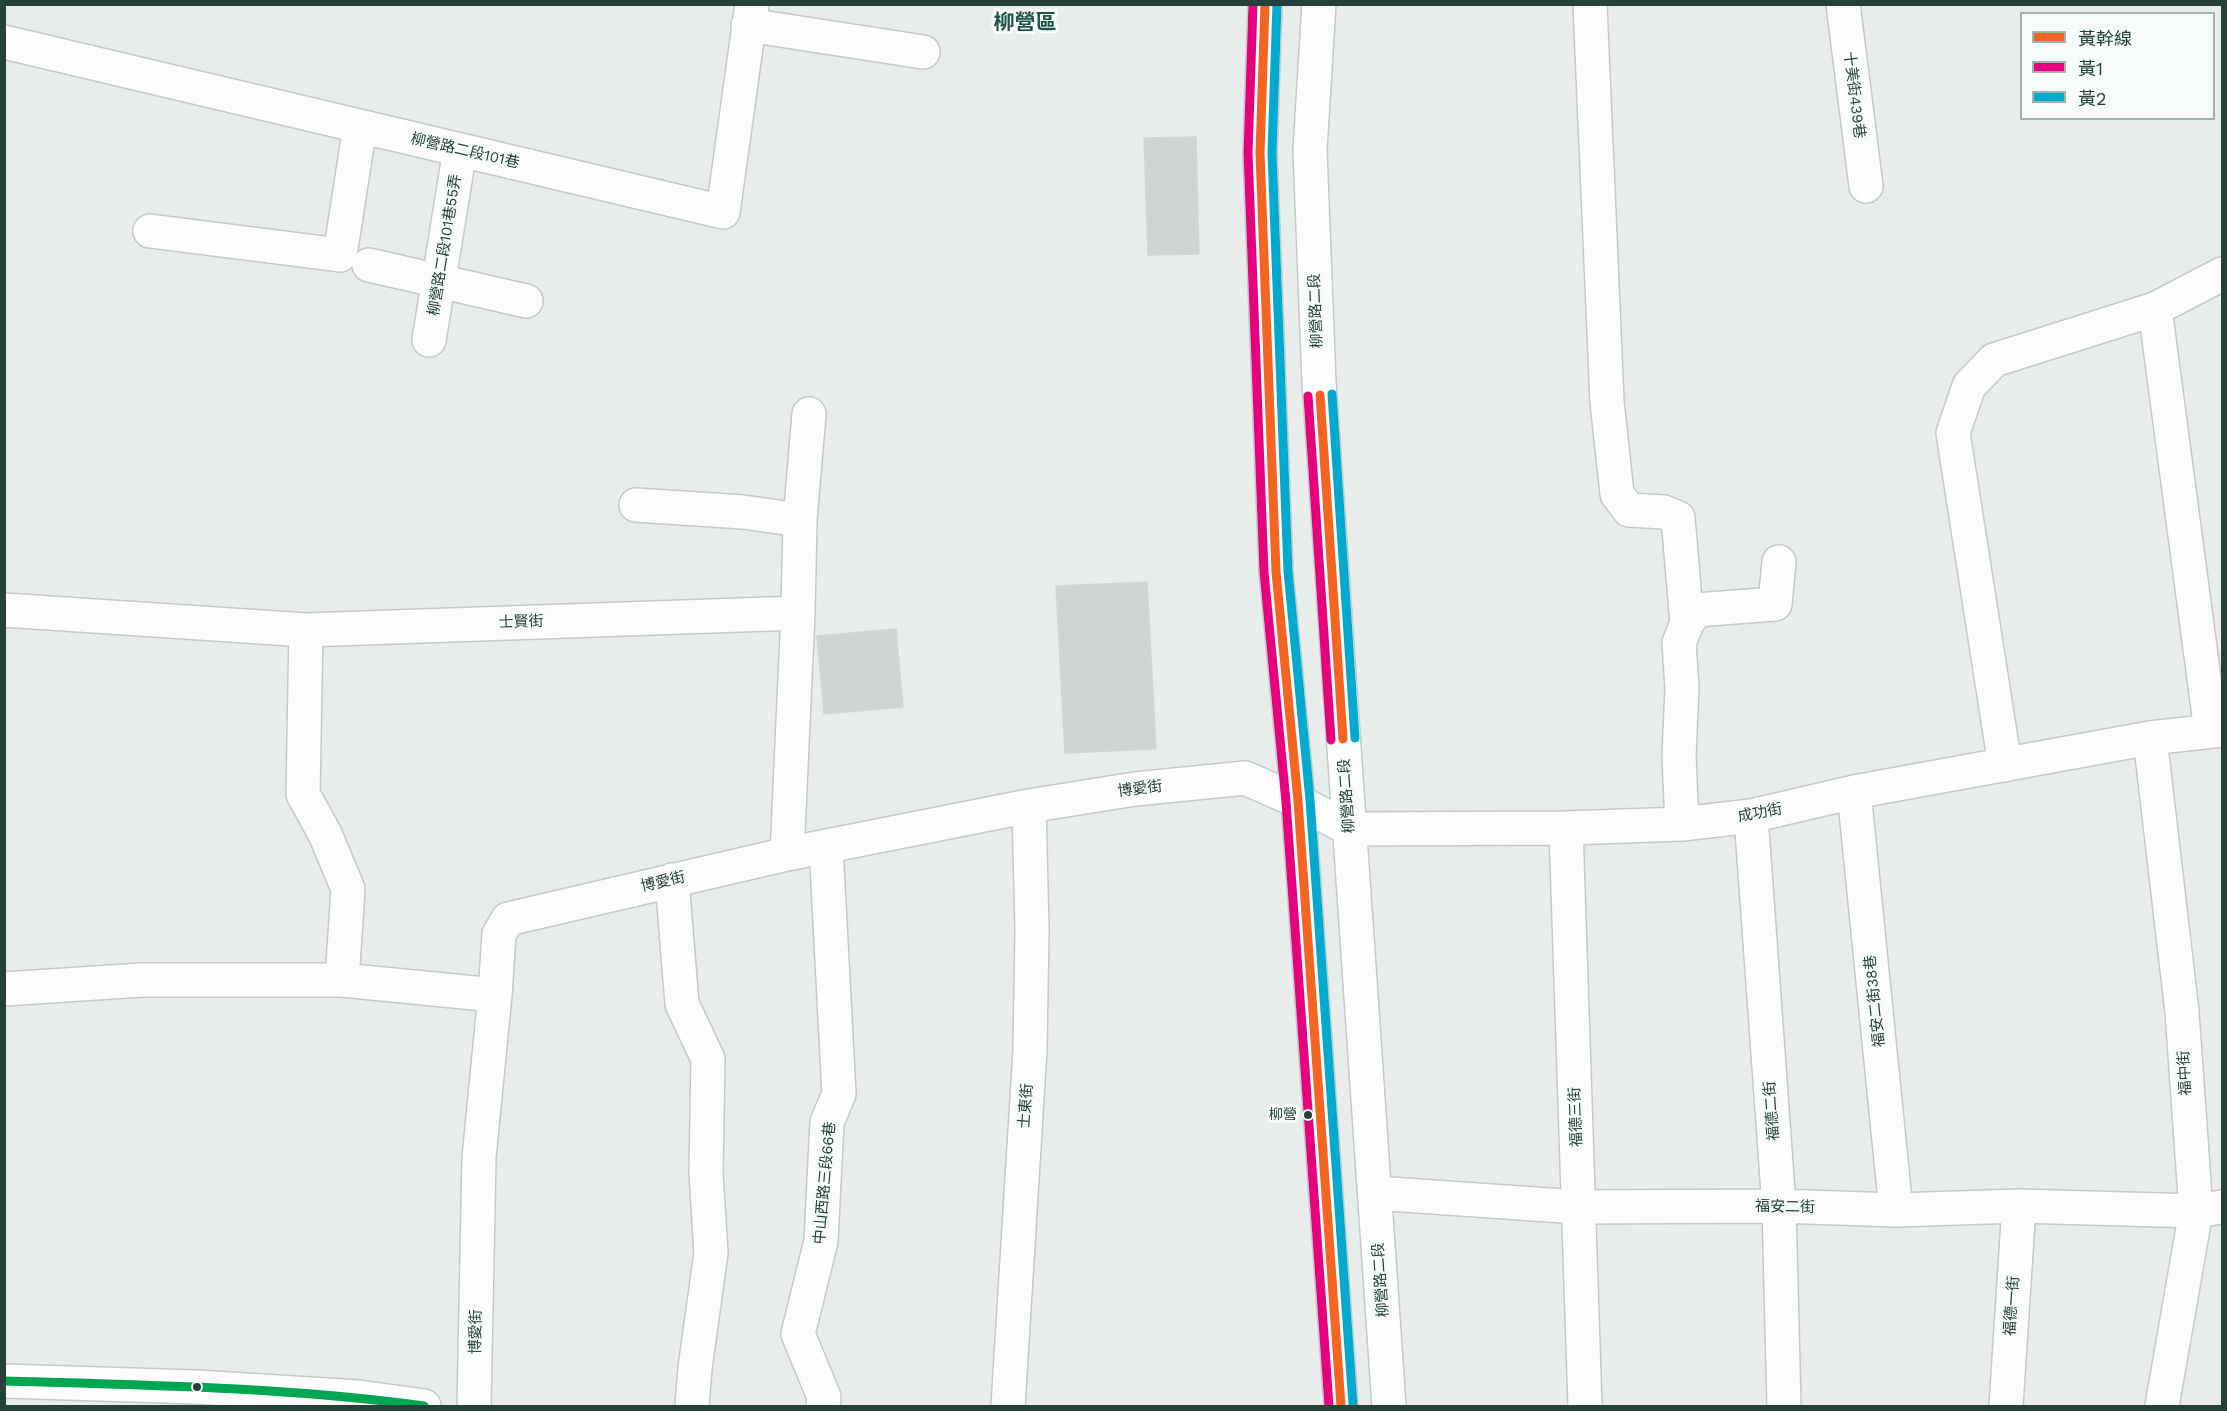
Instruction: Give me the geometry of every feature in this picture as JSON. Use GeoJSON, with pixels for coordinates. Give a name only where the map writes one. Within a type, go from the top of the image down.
{"type":"FeatureCollection","features":[{"type":"Feature","properties":{"kind":"street"},"geometry":{"type":"LineString","coordinates":[[1265,4],[1260,153],[1276,572],[1298,801],[1341,1407]]}},
{"type":"Feature","properties":{"kind":"street","name":"柳營路二段"},"geometry":{"type":"LineString","coordinates":[[1319,4],[1310,150],[1319,382],[1389,1407]]}},
{"type":"Feature","properties":{"kind":"street"},"geometry":{"type":"LineString","coordinates":[[1590,4],[1607,401],[1617,494],[1629,510],[1664,512],[1678,518],[1687,623]]}},
{"type":"Feature","properties":{"kind":"street","name":"十美街439巷"},"geometry":{"type":"LineString","coordinates":[[1843,4],[1866,186]]}},
{"type":"Feature","properties":{"kind":"street"},"geometry":{"type":"LineString","coordinates":[[750,15],[923,52]]}},
{"type":"Feature","properties":{"kind":"street","name":"柳營路二段101巷"},"geometry":{"type":"LineString","coordinates":[[4,42],[723,212],[750,15]]}},
{"type":"Feature","properties":{"kind":"street"},"geometry":{"type":"LineString","coordinates":[[150,231],[340,255],[360,126]]}},
{"type":"Feature","properties":{"kind":"street","name":"柳營路二段101巷55弄"},"geometry":{"type":"LineString","coordinates":[[429,340],[460,150]]}},
{"type":"Feature","properties":{"kind":"street"},"geometry":{"type":"LineString","coordinates":[[369,265],[526,301]]}},
{"type":"Feature","properties":{"kind":"street"},"geometry":{"type":"LineString","coordinates":[[2005,765],[1953,433],[1969,386],[1994,360],[2155,309],[2223,274]]}},
{"type":"Feature","properties":{"kind":"street"},"geometry":{"type":"LineString","coordinates":[[2155,309],[2217,731]]}},
{"type":"Feature","properties":{"kind":"street"},"geometry":{"type":"LineString","coordinates":[[787,854],[800,520],[809,414]]}},
{"type":"Feature","properties":{"kind":"street"},"geometry":{"type":"LineString","coordinates":[[636,505],[743,512],[800,520]]}},
{"type":"Feature","properties":{"kind":"street"},"geometry":{"type":"LineString","coordinates":[[1682,824],[1679,756],[1682,688],[1679,643],[1687,623],[1696,610],[1775,604],[1779,562]]}},
{"type":"Feature","properties":{"kind":"street","name":"士賢街"},"geometry":{"type":"LineString","coordinates":[[4,610],[306,630],[798,613]]}},
{"type":"Feature","properties":{"kind":"street"},"geometry":{"type":"LineString","coordinates":[[306,630],[303,794],[325,834],[348,889],[342,980]]}},
{"type":"Feature","properties":{"kind":"street","name":"成功街"},"geometry":{"type":"LineString","coordinates":[[1298,801],[1349,829],[1566,828],[1682,824],[1751,816],[1854,792],[2150,738],[2217,731]]}},
{"type":"Feature","properties":{"kind":"street","name":"福中街"},"geometry":{"type":"LineString","coordinates":[[2150,738],[2182,1012],[2209,1209],[2162,1407]]}},
{"type":"Feature","properties":{"kind":"street","name":"博愛街"},"geometry":{"type":"LineString","coordinates":[[474,1407],[479,1157],[499,934],[508,919],[787,854],[1029,806],[1135,789],[1245,778],[1298,801]]}},
{"type":"Feature","properties":{"kind":"street","name":"福安二街38巷"},"geometry":{"type":"LineString","coordinates":[[1854,792],[1896,1210]]}},
{"type":"Feature","properties":{"kind":"street","name":"士東街"},"geometry":{"type":"LineString","coordinates":[[1008,1407],[1030,1050],[1032,930],[1029,806]]}},
{"type":"Feature","properties":{"kind":"street","name":"福德二街"},"geometry":{"type":"LineString","coordinates":[[1751,816],[1779,1206],[1784,1407]]}},
{"type":"Feature","properties":{"kind":"street","name":"福德三街"},"geometry":{"type":"LineString","coordinates":[[1566,828],[1585,1407]]}},
{"type":"Feature","properties":{"kind":"street","name":"中山西路三段66巷"},"geometry":{"type":"LineString","coordinates":[[823,1407],[824,1397],[798,1334],[821,1241],[828,1122],[840,1094],[826,846]]}},
{"type":"Feature","properties":{"kind":"street"},"geometry":{"type":"LineString","coordinates":[[672,880],[682,1004],[708,1059],[706,1173],[711,1253],[692,1407]]}},
{"type":"Feature","properties":{"kind":"street"},"geometry":{"type":"LineString","coordinates":[[4,990],[142,980],[342,980],[495,995]]}},
{"type":"Feature","properties":{"kind":"street","name":"福安二街"},"geometry":{"type":"LineString","coordinates":[[1376,1193],[1578,1207],[1779,1206],[1896,1210],[2019,1206],[2209,1209]]}},
{"type":"Feature","properties":{"kind":"street","name":"福德一街"},"geometry":{"type":"LineString","coordinates":[[2006,1407],[2019,1206]]}},
{"type":"Feature","properties":{"kind":"street"},"geometry":{"type":"LineString","coordinates":[[4,1381],[195,1397],[359,1396],[424,1407]]}},
{"type":"Feature","properties":{"kind":"building"},"geometry":{"type":"Polygon","coordinates":[[[1196,137],[1199,254],[1148,255],[1144,138],[1196,137]]]}},
{"type":"Feature","properties":{"kind":"building"},"geometry":{"type":"Polygon","coordinates":[[[1147,582],[1156,749],[1065,753],[1056,586],[1147,582]]]}},
{"type":"Feature","properties":{"kind":"building"},"geometry":{"type":"Polygon","coordinates":[[[896,629],[903,707],[824,714],[817,636],[896,629]]]}},
{"type":"Feature","properties":{"kind":"transit line","name":"黃1"},"geometry":{"type":"LineString","coordinates":[[1253,4],[1248,153],[1264,572],[1286,802],[1329,1406]]}},
{"type":"Feature","properties":{"kind":"transit line","name":"黃幹線"},"geometry":{"type":"LineString","coordinates":[[1265,4],[1260,153],[1276,572],[1298,801],[1341,1406]]}},
{"type":"Feature","properties":{"kind":"transit line","name":"黃2"},"geometry":{"type":"LineString","coordinates":[[1277,4],[1272,153],[1288,571],[1310,800],[1353,1405]]}},
{"type":"Feature","properties":{"kind":"transit line","name":"黃2"},"geometry":{"type":"LineString","coordinates":[[1332,394],[1355,738]]}},
{"type":"Feature","properties":{"kind":"transit line","name":"黃幹線"},"geometry":{"type":"LineString","coordinates":[[1320,395],[1343,739]]}},
{"type":"Feature","properties":{"kind":"transit line","name":"黃1"},"geometry":{"type":"LineString","coordinates":[[1308,396],[1331,740]]}},
{"type":"Feature","properties":{"kind":"transit line"},"geometry":{"type":"LineString","coordinates":[[4,1381],[267,1391],[424,1406]]}},
{"type":"Feature","properties":{"kind":"place","name":"柳營"},"geometry":{"type":"Point","coordinates":[1308,1115]}},
{"type":"Feature","properties":{"kind":"district","name":"柳營區"},"geometry":{"type":"Point","coordinates":[1025,23]}}]}
